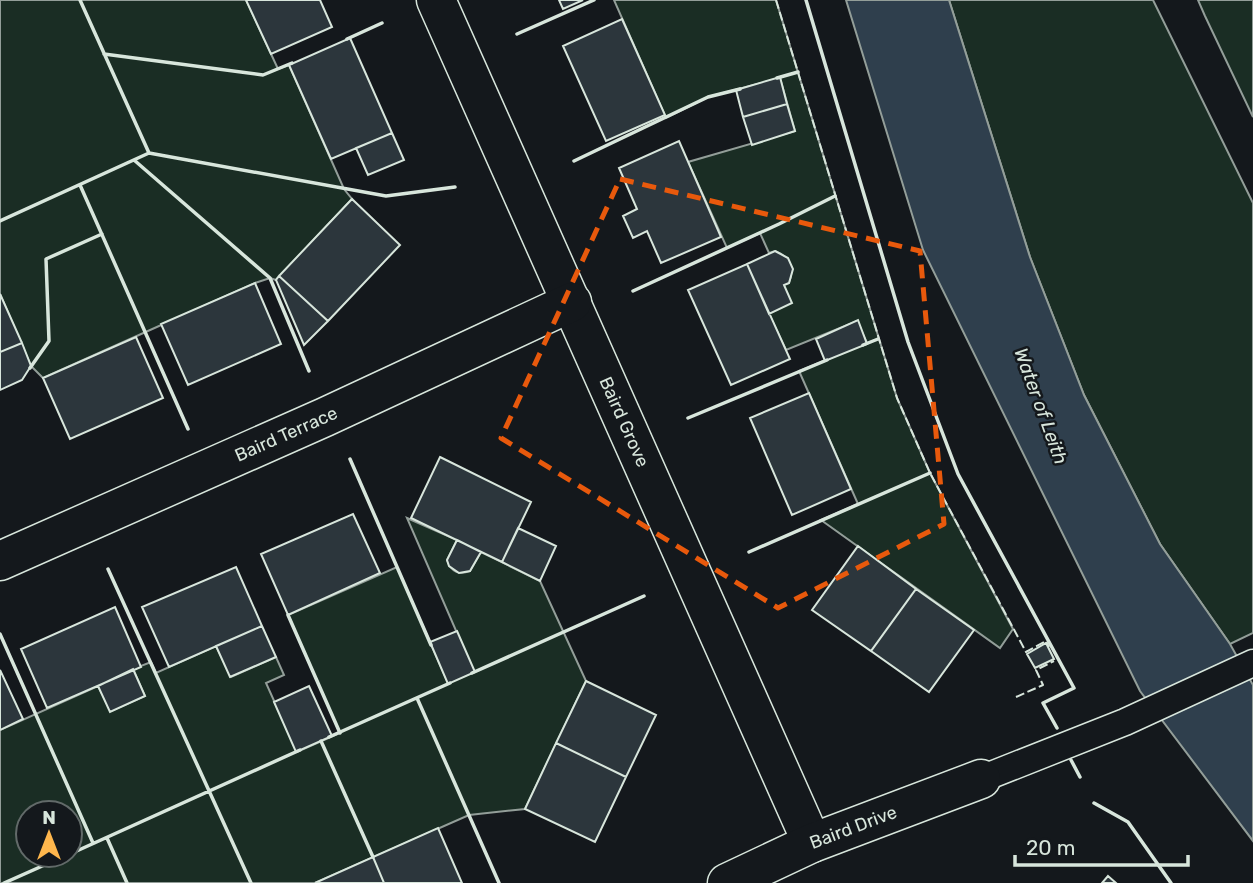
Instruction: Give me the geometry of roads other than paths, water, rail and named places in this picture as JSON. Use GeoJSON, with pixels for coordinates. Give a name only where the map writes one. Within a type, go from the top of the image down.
{"type":"FeatureCollection","features":[{"type":"Feature","properties":{"kind":"street","name":"Baird Grove"},"geometry":{"type":"LineString","coordinates":[[436,0],[813,843]]}},
{"type":"Feature","properties":{"kind":"street","name":"Baird Terrace"},"geometry":{"type":"LineString","coordinates":[[0,561],[325,417],[572,302]]}},
{"type":"Feature","properties":{"kind":"street","name":"Baird Drive"},"geometry":{"type":"LineString","coordinates":[[727,883],[813,843],[981,779]]}},
{"type":"Feature","properties":{"kind":"lane"},"geometry":{"type":"LineString","coordinates":[[981,779],[1125,722],[1253,663]]}},
{"type":"Feature","properties":{"kind":"water","name":"Water of Leith"},"geometry":{"type":"Polygon","coordinates":[[[846,0],[949,0],[1030,257],[1084,395],[1160,544],[1230,644],[1253,685],[1253,841],[1140,691],[923,250],[846,0]]]}}]}
